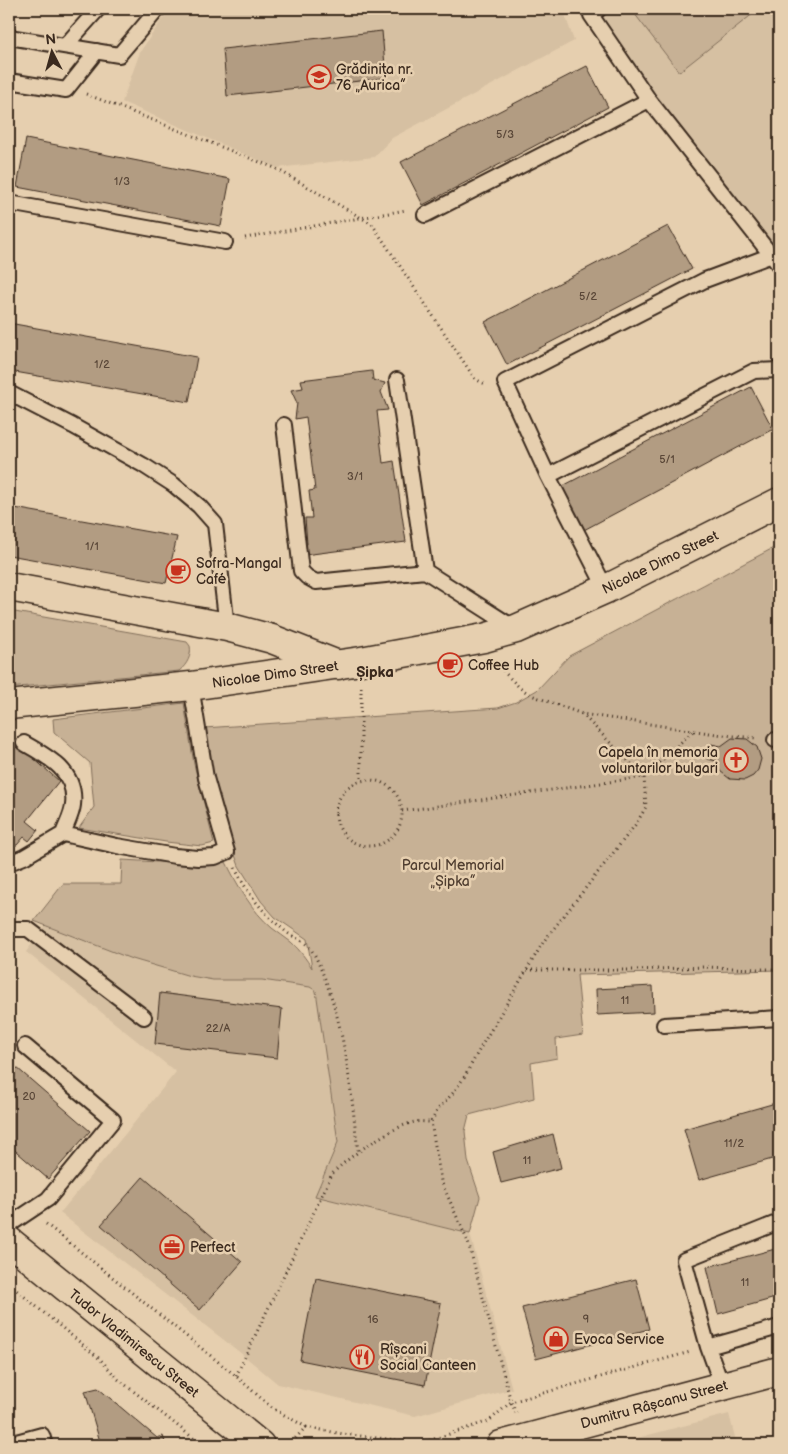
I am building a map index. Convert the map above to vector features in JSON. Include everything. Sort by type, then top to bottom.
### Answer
[{"type":"main road","name":"Nicolae Dimo Street","points":[[9,705],[191,686],[349,663],[484,638],[516,629],[606,589],[779,502]]},
{"type":"main road","points":[[9,587],[227,627],[349,663]]},
{"type":"main road","name":"Tudor Vladimirescu Street","points":[[9,1242],[260,1445]]},
{"type":"main road","name":"Dumitru Râșcanu Street","points":[[501,1445],[529,1442],[779,1371]]},
{"type":"lane","points":[[65,46],[98,9]]},
{"type":"lane","points":[[9,37],[119,55],[158,9]]},
{"type":"lane","points":[[592,11],[649,100],[775,260],[705,280],[505,382],[548,476],[606,589]]},
{"type":"lane","points":[[9,81],[66,90],[97,51]]},
{"type":"lane","points":[[425,214],[649,100]]},
{"type":"lane","points":[[9,203],[225,242]]},
{"type":"lane","points":[[548,476],[754,371],[779,370]]},
{"type":"lane","points":[[397,380],[425,571]]},
{"type":"lane","points":[[9,393],[143,465],[174,485],[199,506],[215,524],[227,627]]},
{"type":"lane","points":[[284,425],[301,570],[307,577],[316,582],[425,571],[516,629]]},
{"type":"lane","points":[[63,834],[175,856],[215,857],[227,852],[206,778],[191,686]]},
{"type":"lane","points":[[9,863],[31,854],[63,834],[73,805],[69,778],[58,763],[24,743]]},
{"type":"lane","points":[[9,929],[28,929],[144,1017]]},
{"type":"lane","points":[[664,1025],[779,1018]]},
{"type":"lane","points":[[9,1225],[48,1199],[113,1120],[25,1046]]},
{"type":"lane","points":[[722,1386],[708,1347],[684,1260],[779,1222]]},
{"type":"lane","points":[[708,1347],[779,1327]]},
{"type":"lane","points":[[9,1444],[42,1435],[46,1445]]},
{"type":"path","points":[[66,90],[85,94],[275,168],[364,218],[372,224],[380,235],[475,379],[492,388],[505,382]]},
{"type":"path","points":[[225,242],[402,211],[416,210],[425,214]]},
{"type":"path","points":[[484,638],[506,674],[520,688],[531,695],[582,714],[693,731],[777,740]]},
{"type":"path","points":[[349,663],[361,781]]},
{"type":"path","points":[[511,1402],[468,1242],[441,1182],[430,1122],[438,1109],[466,1076],[544,942],[636,824],[646,807],[644,777],[582,714]]},
{"type":"path","points":[[402,810],[644,777],[693,731]]},
{"type":"path","points":[[372,780],[383,783],[393,790],[402,810],[401,822],[396,832],[388,841],[366,846],[354,843],[345,836],[339,827],[336,816],[337,804],[342,794],[350,786],[361,781],[372,780]]},
{"type":"path","points":[[227,852],[242,882],[254,900],[286,932],[309,946],[316,957],[335,1005],[343,1036],[358,1152]]},
{"type":"path","points":[[526,970],[635,970],[704,966],[779,969]]},
{"type":"path","points":[[236,1376],[332,1174],[344,1161],[395,1129],[414,1122],[430,1122]]},
{"type":"path","points":[[31,1211],[236,1376],[272,1408],[306,1428],[422,1443],[489,1421],[511,1402],[708,1347]]},
{"type":"path","points":[[9,1284],[100,1359],[118,1379],[197,1442],[209,1445]]},
{"type":"path","points":[[289,1445],[306,1428]]},
{"type":"path","points":[[386,1439],[386,1445]]},
{"type":"shaded area","name":"Grădinița nr. 76 „Aurica”","points":[[169,9],[563,9],[574,41],[392,138],[374,157],[277,168],[122,102],[140,52]]},
{"type":"shaded area","points":[[614,9],[779,9],[779,254],[658,98],[602,18]]},
{"type":"shaded area","points":[[46,925],[129,958],[190,976],[213,980],[262,980],[310,987],[316,991],[338,1142],[315,1196],[470,1234],[512,1389],[415,1416],[278,1384],[60,1213],[176,1072],[26,952]]},
{"type":"shaded area","points":[[729,1414],[737,1445],[610,1445]]},
{"type":"green space","points":[[631,9],[759,9],[679,72]]},
{"type":"green space","name":"Parcul Memorial „Șipka”","points":[[779,545],[779,970],[577,975],[583,1035],[556,1039],[557,1058],[531,1063],[534,1098],[469,1115],[465,1131],[468,1161],[480,1197],[470,1234],[315,1196],[338,1142],[316,991],[310,987],[262,980],[213,980],[190,976],[129,958],[34,921],[63,884],[121,884],[122,860],[176,863],[226,862],[251,906],[264,921],[294,945],[312,968],[307,939],[275,917],[261,901],[239,866],[216,802],[204,728],[498,708],[516,702],[537,690],[569,656]]},
{"type":"green space","points":[[9,611],[187,642],[190,646],[190,656],[187,663],[179,671],[9,688]]},
{"type":"green space","points":[[184,703],[194,764],[214,843],[202,846],[166,842],[79,828],[94,807],[90,763],[54,732],[53,719]]},
{"type":"building","points":[[382,31],[386,78],[227,96],[223,49]]},
{"type":"building","points":[[587,66],[608,107],[423,205],[401,162]]},
{"type":"building","points":[[26,139],[230,179],[221,226],[17,187]]},
{"type":"building","points":[[668,226],[692,269],[507,365],[485,322]]},
{"type":"building","points":[[9,323],[197,357],[189,402],[9,371]]},
{"type":"building","points":[[372,371],[373,380],[385,383],[381,392],[388,410],[377,411],[383,463],[394,461],[406,542],[304,555],[303,549],[307,544],[305,518],[312,518],[309,491],[315,490],[306,417],[295,419],[297,403],[291,390],[303,388],[301,380]]},
{"type":"building","points":[[751,387],[773,429],[582,531],[559,488]]},
{"type":"building","points":[[9,507],[177,537],[166,583],[9,555]]},
{"type":"building","name":"Capela în memoria voluntarilor bulgari","points":[[732,738],[747,739],[757,747],[761,759],[758,770],[753,776],[745,780],[730,779],[720,771],[717,761],[707,759],[711,744],[721,746]]},
{"type":"building","points":[[21,747],[59,781],[27,821],[38,830],[29,841],[24,837],[17,845],[12,846],[12,849],[9,849],[9,753],[12,753],[12,748]]},
{"type":"building","points":[[653,986],[654,1012],[597,1015],[596,989]]},
{"type":"building","points":[[160,993],[282,1009],[277,1058],[155,1044]]},
{"type":"building","points":[[9,1061],[90,1131],[48,1179],[9,1145]]},
{"type":"building","points":[[779,1102],[779,1157],[699,1180],[684,1129]]},
{"type":"building","points":[[553,1134],[561,1168],[501,1183],[493,1152]]},
{"type":"building","points":[[143,1177],[242,1262],[200,1310],[101,1225]]},
{"type":"building","points":[[779,1248],[779,1297],[718,1314],[707,1267]]},
{"type":"building","points":[[316,1278],[441,1303],[425,1385],[300,1360]]},
{"type":"building","points":[[636,1279],[649,1329],[536,1359],[522,1308]]},
{"type":"building","points":[[98,1388],[157,1438],[163,1436],[166,1445],[101,1445],[85,1391]]},
{"type":"place","name":"Grădinița nr. 76 „Aurica”","points":[[319,77]]},
{"type":"place","name":"Sofra-Mangal Café","points":[[178,571]]},
{"type":"place","name":"Coffee Hub","points":[[450,665]]},
{"type":"place","name":"Capela în memoria voluntarilor bulgari","points":[[736,760]]},
{"type":"place","name":"Perfect","points":[[172,1247]]},
{"type":"place","name":"Evoca Service","points":[[556,1339]]},
{"type":"place","name":"Rîșcani Social Canteen","points":[[362,1357]]},
{"type":"district","name":"Șipka","points":[[375,672]]}]
